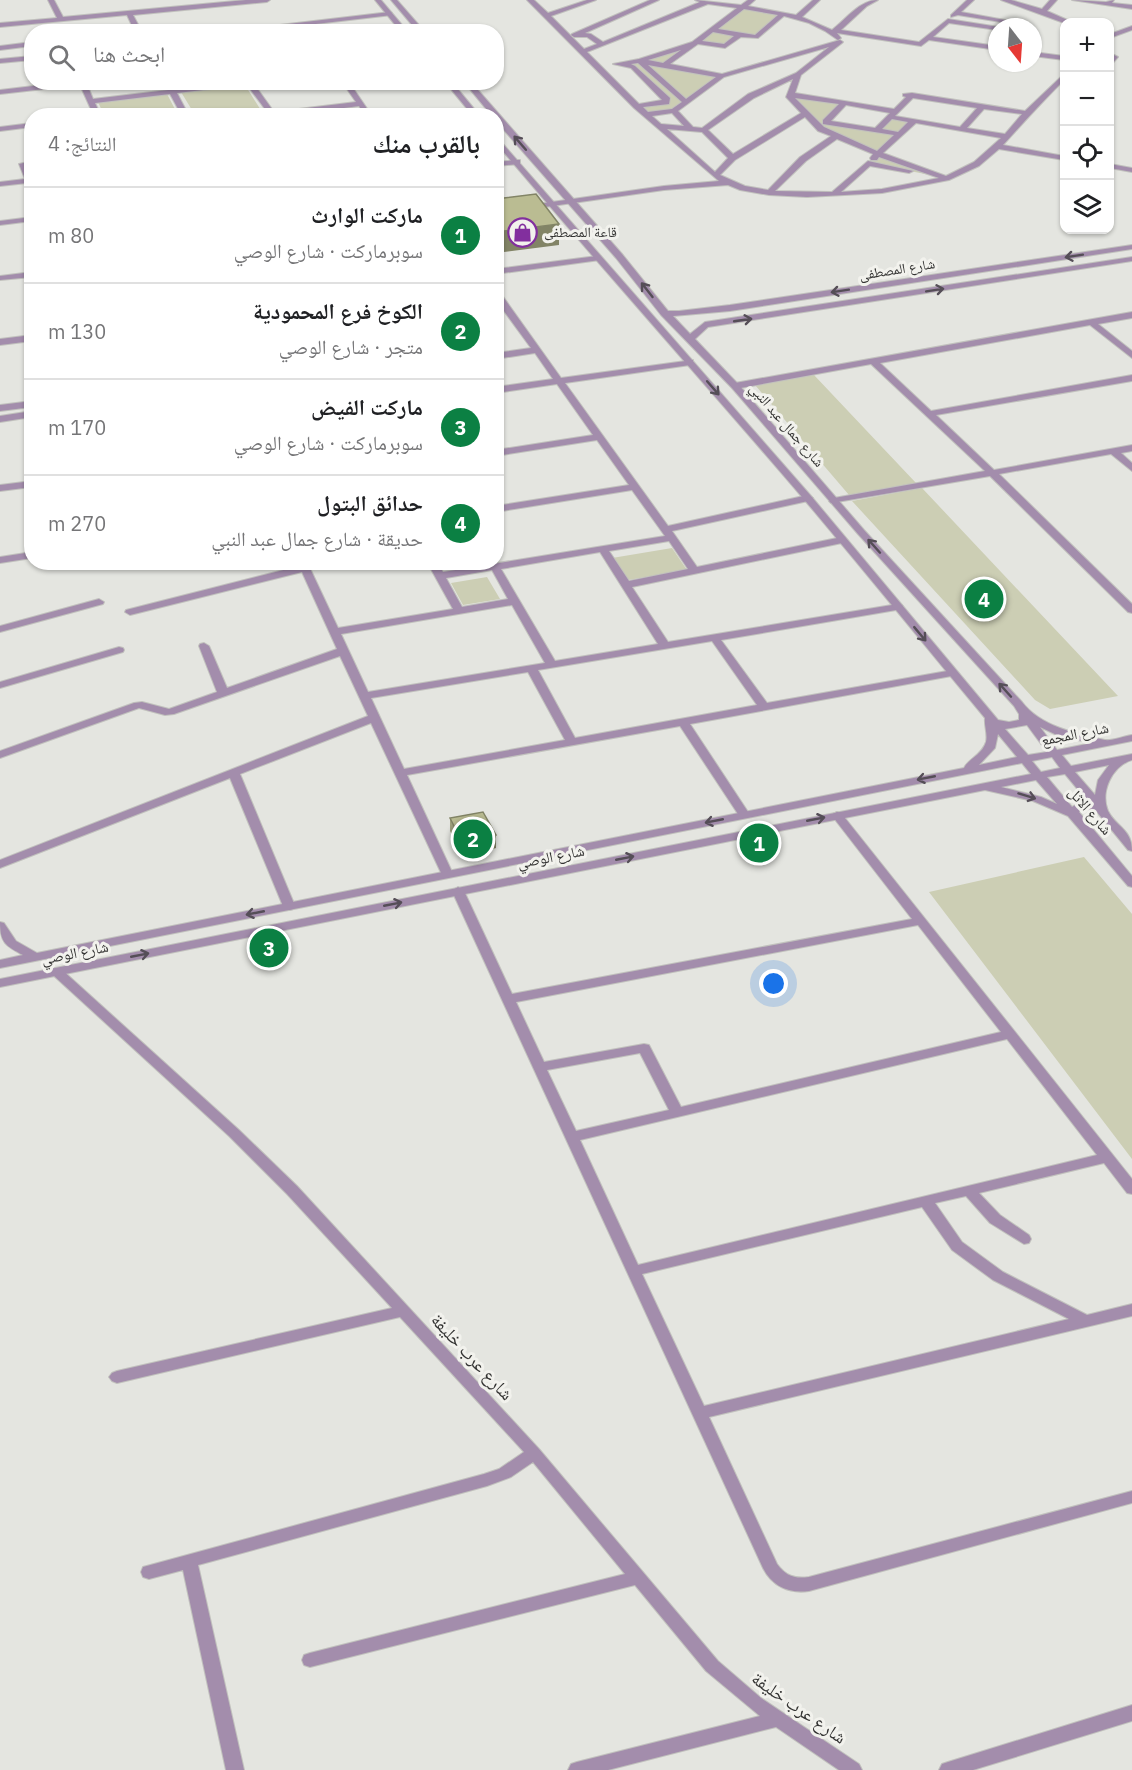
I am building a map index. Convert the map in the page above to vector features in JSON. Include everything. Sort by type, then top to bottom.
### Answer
[{"type":"street","points":[[51,0],[57,22]]},
{"type":"street","points":[[28,24],[129,13],[147,8],[267,0]]},
{"type":"street","points":[[378,0],[398,24]]},
{"type":"street","points":[[394,0],[415,24]]},
{"type":"street","points":[[530,0],[570,35],[582,51],[658,126],[727,183]]},
{"type":"street","points":[[546,16],[593,0]]},
{"type":"street","points":[[570,35],[656,0]]},
{"type":"street","points":[[698,0],[797,18],[834,32],[921,44],[971,0]]},
{"type":"street","points":[[665,65],[752,0]]},
{"type":"street","points":[[797,18],[817,0]]},
{"type":"street","points":[[834,32],[865,5],[875,0]]},
{"type":"street","points":[[1004,0],[1060,19]]},
{"type":"street","points":[[1043,12],[1054,0]]},
{"type":"street","points":[[1075,0],[1110,2],[1132,7]]},
{"type":"street","points":[[582,51],[707,2]]},
{"type":"street","points":[[1017,18],[1030,7]]},
{"type":"street","points":[[129,13],[135,24]]},
{"type":"street","points":[[956,13],[988,20]]},
{"type":"street","points":[[293,24],[390,14]]},
{"type":"street","points":[[712,30],[756,37],[782,15]]},
{"type":"street","points":[[948,21],[988,27]]},
{"type":"street","points":[[0,26],[24,24]]},
{"type":"street","points":[[1114,35],[1132,28]]},
{"type":"street","points":[[834,32],[840,42]]},
{"type":"street","points":[[570,35],[589,35],[602,45]]},
{"type":"street","points":[[598,67],[640,61],[698,42],[725,46],[740,35]]},
{"type":"street","points":[[927,38],[988,47]]},
{"type":"street","points":[[658,126],[704,130],[751,96],[798,74],[840,42]]},
{"type":"street","points":[[646,114],[674,111],[722,76],[840,42]]},
{"type":"street","points":[[0,48],[24,45]]},
{"type":"street","points":[[1042,55],[1060,57]]},
{"type":"street","points":[[0,61],[24,59]]},
{"type":"street","points":[[640,61],[722,76]]},
{"type":"street","points":[[640,61],[686,102]]},
{"type":"street","points":[[616,64],[633,67],[666,98],[666,102],[637,105]]},
{"type":"street","points":[[791,95],[798,74]]},
{"type":"street","points":[[504,212],[664,188],[727,183],[769,193],[800,196],[834,195],[912,185],[946,178],[967,170],[999,147],[1027,113],[1060,81]]},
{"type":"street","points":[[0,92],[24,89]]},
{"type":"street","points":[[86,90],[94,108]]},
{"type":"street","points":[[91,100],[189,90]]},
{"type":"street","points":[[254,90],[268,108]]},
{"type":"street","points":[[351,90],[364,108]]},
{"type":"street","points":[[455,90],[470,108]]},
{"type":"street","name":"شارع جمال عبد النبي","points":[[474,90],[489,108]]},
{"type":"street","points":[[172,92],[181,108]]},
{"type":"street","points":[[791,95],[844,103],[914,121],[1008,137]]},
{"type":"street","points":[[791,95],[806,113],[837,135],[946,178]]},
{"type":"street","points":[[877,130],[893,115],[908,95],[1027,113]]},
{"type":"street","points":[[823,125],[844,103]]},
{"type":"street","points":[[325,108],[361,104]]},
{"type":"street","points":[[962,129],[983,106]]},
{"type":"street","points":[[674,111],[691,129]]},
{"type":"street","points":[[716,175],[732,158],[806,113]]},
{"type":"street","points":[[834,195],[914,121]]},
{"type":"street","name":"شارع جمال عبد النبي","points":[[504,125],[666,313],[735,386],[834,501],[1024,713],[1045,763]]},
{"type":"street","points":[[823,125],[900,134]]},
{"type":"street","points":[[0,129],[24,127]]},
{"type":"street","points":[[704,130],[732,158]]},
{"type":"street","points":[[769,193],[803,159],[837,135]]},
{"type":"street","points":[[504,147],[597,258],[649,314],[808,498],[1003,734],[1045,763]]},
{"type":"street","points":[[999,147],[1060,157]]},
{"type":"street","points":[[504,163],[517,162]]},
{"type":"street","points":[[868,163],[946,178]]},
{"type":"street","points":[[1114,167],[1132,170]]},
{"type":"street","points":[[0,184],[24,184]]},
{"type":"street","points":[[0,223],[24,220]]},
{"type":"street","name":"شارع المصطفى","points":[[649,314],[679,314],[730,308],[1132,247]]},
{"type":"street","points":[[504,271],[597,258]]},
{"type":"street","name":"شارع المصطفى","points":[[690,339],[705,325],[1132,259]]},
{"type":"street","points":[[0,278],[24,275]]},
{"type":"street","points":[[504,304],[695,571]]},
{"type":"street","points":[[504,311],[508,310]]},
{"type":"street","points":[[735,386],[1132,315]]},
{"type":"street","points":[[1091,322],[1132,356]]},
{"type":"street","points":[[0,342],[24,339]]},
{"type":"street","points":[[504,355],[537,350]]},
{"type":"street","points":[[504,389],[688,359],[705,354]]},
{"type":"street","points":[[873,361],[1132,610]]},
{"type":"street","points":[[929,414],[1132,378]]},
{"type":"street","points":[[0,408],[24,405]]},
{"type":"street","points":[[0,419],[24,415]]},
{"type":"street","points":[[504,452],[598,437]]},
{"type":"street","points":[[834,501],[1132,448]]},
{"type":"street","points":[[1113,451],[1132,468]]},
{"type":"street","points":[[0,488],[24,485]]},
{"type":"street","points":[[504,508],[634,487]]},
{"type":"street","points":[[504,566],[603,549],[808,498]]},
{"type":"street","points":[[626,585],[842,540]]},
{"type":"street","points":[[603,549],[665,646]]},
{"type":"street","points":[[0,560],[24,556]]},
{"type":"street","points":[[130,612],[285,570]]},
{"type":"street","points":[[305,570],[447,874]]},
{"type":"street","points":[[436,570],[459,611]]},
{"type":"street","points":[[439,576],[476,570]]},
{"type":"street","points":[[497,570],[552,664]]},
{"type":"street","points":[[334,632],[515,601]]},
{"type":"street","points":[[0,629],[99,602]]},
{"type":"street","points":[[363,696],[898,607]]},
{"type":"street","points":[[714,638],[764,707]]},
{"type":"street","points":[[204,646],[223,693]]},
{"type":"street","points":[[0,685],[120,650]]},
{"type":"street","points":[[0,755],[138,705],[148,706],[159,713],[170,712],[343,651]]},
{"type":"street","points":[[531,668],[572,742]]},
{"type":"street","points":[[400,772],[953,673]]},
{"type":"street","points":[[974,769],[991,745],[993,729],[985,711]]},
{"type":"street","points":[[993,722],[1003,726],[1016,726],[1024,722],[1024,713]]},
{"type":"street","points":[[1024,713],[1064,734],[1113,742]]},
{"type":"street","points":[[1024,713],[1060,799]]},
{"type":"street","points":[[0,864],[374,718]]},
{"type":"street","points":[[683,722],[744,815]]},
{"type":"street","name":"شارع المجمع","points":[[1045,763],[1098,745],[1132,738]]},
{"type":"street","points":[[1113,742],[1103,747],[1103,754],[1108,757],[1129,757]]},
{"type":"street","points":[[975,787],[1045,763],[1111,761],[1129,757]]},
{"type":"street","points":[[1103,812],[1099,796],[1102,781],[1111,768],[1129,757]]},
{"type":"street","name":"شارع الوصي","points":[[1,964],[974,769],[1045,763]]},
{"type":"street","name":"شارع الوصي","points":[[0,983],[975,787],[1045,763]]},
{"type":"street","name":"شارع الاثل","points":[[1045,763],[1088,794],[1132,847]]},
{"type":"street","name":"شارع الاثل","points":[[1045,763],[1060,799],[1132,883]]},
{"type":"street","points":[[974,769],[983,769],[994,774],[989,782]]},
{"type":"street","points":[[233,772],[294,905],[308,907],[312,912],[310,918],[303,923]]},
{"type":"street","points":[[975,787],[999,789],[1031,797],[1061,808],[1076,818]]},
{"type":"street","points":[[1076,818],[1073,812],[1079,806],[1093,806],[1103,812]]},
{"type":"street","points":[[837,815],[1132,1190]]},
{"type":"street","points":[[458,891],[771,1568],[780,1579],[794,1585],[809,1584],[1132,1497]]},
{"type":"street","points":[[348,894],[341,900],[339,906],[344,911],[354,912]]},
{"type":"street","points":[[508,999],[921,921]]},
{"type":"street","points":[[1,933],[19,949],[36,957]]},
{"type":"street","points":[[1,933],[9,949],[1,964],[25,968],[29,974],[39,975]]},
{"type":"street","points":[[25,968],[27,962],[36,957]]},
{"type":"street","name":"شارع عرب خليفة","points":[[57,972],[264,1161],[534,1453],[712,1666],[732,1685],[853,1770]]},
{"type":"street","points":[[572,1137],[1009,1034]]},
{"type":"street","points":[[539,1067],[644,1048],[677,1112]]},
{"type":"street","points":[[634,1271],[1107,1158]]},
{"type":"street","points":[[969,1191],[995,1219],[1024,1239]]},
{"type":"street","points":[[926,1201],[957,1246],[998,1276],[1085,1321]]},
{"type":"street","points":[[700,1413],[1132,1310]]},
{"type":"street","points":[[117,1377],[404,1311]]},
{"type":"street","points":[[149,1572],[487,1480],[505,1473],[534,1453]]},
{"type":"street","points":[[189,1561],[235,1770]]},
{"type":"street","points":[[310,1660],[637,1578]]},
{"type":"street","points":[[948,1770],[1132,1713]]},
{"type":"street","points":[[577,1770],[779,1719]]},
{"type":"green space","points":[[742,8],[782,15],[756,37],[740,35],[725,46],[698,42]]},
{"type":"green space","points":[[698,42],[666,65],[722,76],[674,111],[646,114],[637,106],[666,102],[633,67],[626,64]]},
{"type":"green space","points":[[248,90],[259,108],[191,108],[181,92]]},
{"type":"green space","points":[[167,94],[174,108],[101,108],[98,102]]},
{"type":"green space","points":[[791,95],[844,103],[826,121],[877,130],[890,117],[914,121],[880,153],[946,178],[868,163],[878,154],[820,127]]},
{"type":"green space","points":[[814,375],[916,483],[849,495],[755,385]]},
{"type":"green space","points":[[922,488],[1118,696],[1050,709],[1035,700],[852,501]]},
{"type":"green space","points":[[672,548],[687,570],[628,580],[612,558]]},
{"type":"green space","points":[[487,577],[500,599],[463,605],[451,583]]},
{"type":"green space","points":[[1084,857],[1132,914],[1132,1159],[929,892]]},
{"type":"building","points":[[536,194],[559,224],[504,231],[504,198]]},
{"type":"building","points":[[483,812],[496,835],[462,842],[450,818]]},
{"type":"place","name":"قاعة المصطفى","points":[[523,232]]},
{"type":"place","name":"حدائق البتول","points":[[984,599]]},
{"type":"place","name":"الكوخ فرع المحمودية","points":[[473,839]]},
{"type":"place","name":"ماركت الوارث","points":[[759,843]]},
{"type":"place","name":"ماركت الفيض","points":[[269,948]]}]
